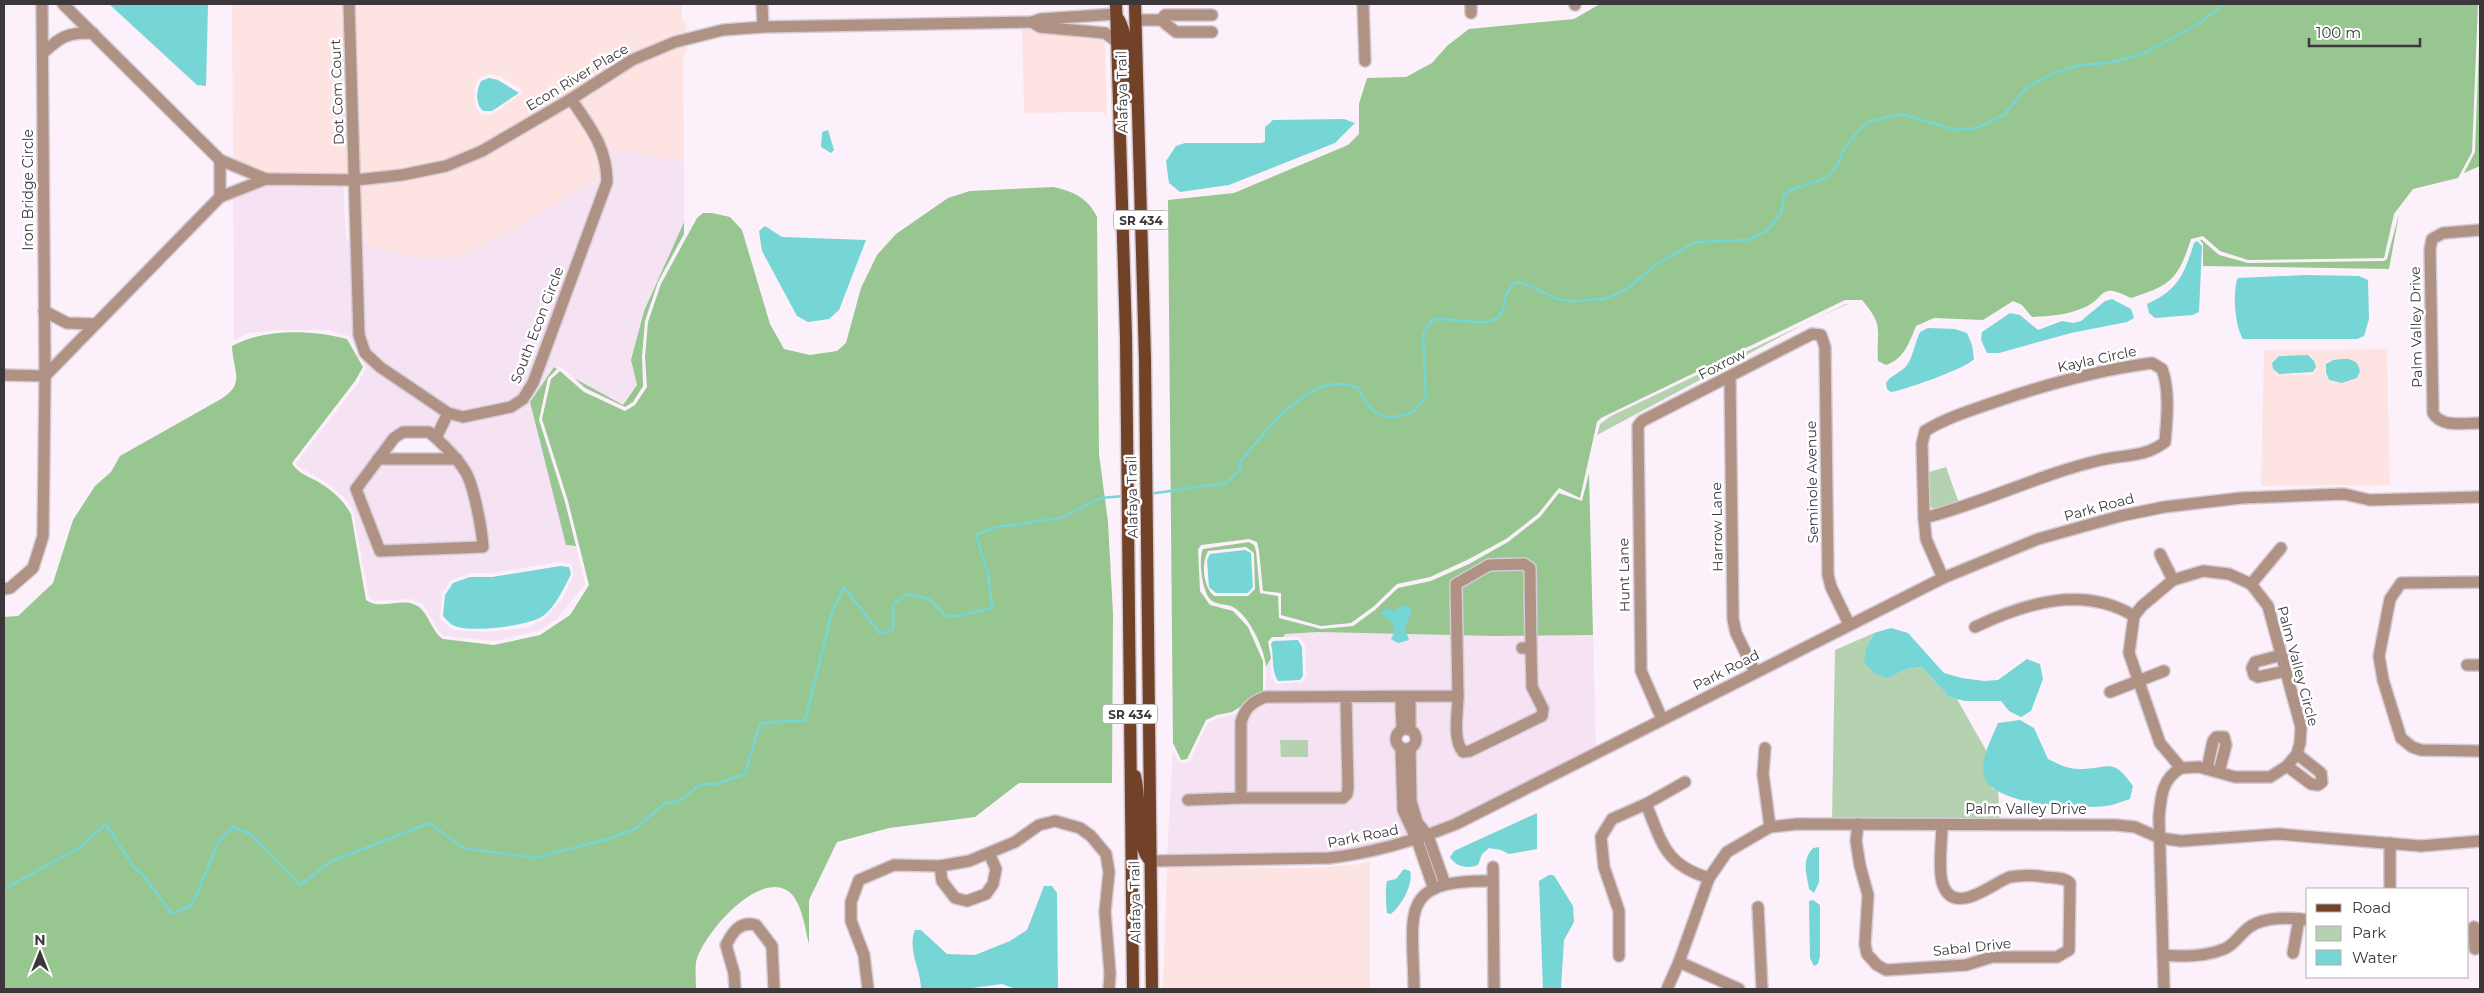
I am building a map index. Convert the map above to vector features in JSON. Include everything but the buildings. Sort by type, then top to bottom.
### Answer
[{"type":"main road","points":[[1126,4],[1128,11],[1136,20]]},
{"type":"main road","name":"Alafaya Trail","points":[[1136,4],[1137,114],[1145,360],[1152,989]]},
{"type":"main road","points":[[1116,9],[1126,34],[1127,80],[1137,114]]},
{"type":"main road","name":"Alafaya Trail","points":[[1116,9],[1126,337],[1133,989]]},
{"type":"main road","points":[[1126,337],[1135,356],[1145,360]]},
{"type":"main road","points":[[1129,610],[1141,618],[1148,631]]},
{"type":"main road","points":[[1130,759],[1140,793],[1141,843],[1150,861]]},
{"type":"street","name":"Iron Bridge Circle","points":[[4,589],[10,588],[33,568],[43,536],[45,376],[42,4]]},
{"type":"street","points":[[63,4],[220,160],[266,179]]},
{"type":"street","name":"Dot Com Court","points":[[349,4],[350,80],[356,180]]},
{"type":"street","points":[[762,4],[763,27]]},
{"type":"street","points":[[1364,4],[1365,61]]},
{"type":"street","name":"Econ River Place","points":[[266,179],[356,180],[402,175],[446,166],[482,151],[570,100],[632,60],[674,42],[723,30],[763,27],[1032,22],[1041,19],[1116,9]]},
{"type":"street","points":[[1136,20],[1163,23],[1212,24]]},
{"type":"street","name":"Econ River Place","points":[[1032,22],[1040,26],[1105,33],[1117,42]]},
{"type":"street","points":[[43,53],[60,38],[78,32],[92,33]]},
{"type":"street","name":"South Econ Circle","points":[[356,180],[359,335],[365,353],[380,367],[448,413],[462,417],[511,407],[523,399],[534,383],[607,182],[604,153],[595,134],[570,100]]},
{"type":"street","points":[[220,160],[220,196]]},
{"type":"street","points":[[4,376],[45,376],[220,196],[266,179]]},
{"type":"street","name":"Palm Valley Drive","points":[[2480,230],[2443,233],[2432,239],[2430,249],[2433,413],[2436,420],[2443,422],[2480,423]]},
{"type":"street","points":[[44,311],[67,324],[94,324]]},
{"type":"street","name":"Foxrow","points":[[1638,426],[1642,421],[1812,334],[1822,335]]},
{"type":"street","name":"Seminole Avenue","points":[[1822,335],[1825,346],[1828,575],[1831,587],[1849,624]]},
{"type":"street","name":"Kayla Circle","points":[[1924,518],[1949,512],[2004,490],[2101,460],[2152,452],[2165,442],[2166,377],[2162,369],[2152,364],[2144,364],[2068,379],[1944,420],[1925,430],[1922,444],[1924,518],[1926,539],[1943,578]]},
{"type":"street","name":"Harrow Lane","points":[[1730,377],[1733,619],[1736,633],[1755,672]]},
{"type":"street","points":[[436,438],[448,413]]},
{"type":"street","name":"Hunt Lane","points":[[1638,426],[1641,671],[1662,719]]},
{"type":"street","points":[[403,432],[429,432],[436,438],[466,472],[482,530],[482,547],[380,551],[356,489],[394,438],[403,432]]},
{"type":"street","points":[[378,459],[456,459]]},
{"type":"street","name":"Park Road","points":[[1150,861],[1329,858],[1383,849],[1422,838],[1473,815],[1943,578],[2008,550],[2120,516],[2205,501],[2344,494],[2379,500],[2480,497]]},
{"type":"street","points":[[2164,989],[2160,838],[2161,799],[2170,775],[2181,768],[2160,743],[2129,653],[2134,616],[2157,592],[2173,580],[2203,571],[2218,571],[2251,584],[2281,548]]},
{"type":"street","points":[[2160,554],[2173,580]]},
{"type":"street","points":[[1489,564],[1524,564],[1530,568],[1527,648],[1532,687],[1543,708],[1542,716],[1470,751],[1463,752],[1458,747],[1457,740],[1458,696],[1456,584],[1489,564]]},
{"type":"street","points":[[2480,582],[2401,583],[2390,599],[2378,656],[2383,680],[2401,738],[2412,747],[2421,750],[2480,751]]},
{"type":"street","name":"Palm Valley Circle","points":[[2181,768],[2206,769],[2236,777],[2270,777],[2287,766],[2296,754],[2300,743],[2301,727],[2282,655],[2268,606],[2251,584]]},
{"type":"street","points":[[1976,627],[2000,615],[2039,602],[2084,599],[2107,603],[2134,616]]},
{"type":"street","points":[[2282,655],[2255,662],[2252,668],[2254,675],[2258,677],[2286,671]]},
{"type":"street","points":[[2467,664],[2480,665]]},
{"type":"street","points":[[2110,692],[2164,671]]},
{"type":"street","points":[[1241,798],[1241,722],[1248,706],[1265,697],[1458,696]]},
{"type":"street","points":[[1188,800],[1343,798],[1347,794],[1348,787],[1346,697]]},
{"type":"street","points":[[1406,697],[1410,702],[1406,729],[1395,737],[1396,743],[1406,748]]},
{"type":"street","points":[[1406,729],[1416,737],[1415,744],[1406,748]]},
{"type":"street","points":[[2206,769],[2213,741],[2216,737],[2220,736],[2224,737],[2226,744],[2219,772]]},
{"type":"street","points":[[1406,748],[1402,810],[1422,838],[1430,860],[1445,884]]},
{"type":"street","points":[[1765,748],[1764,774],[1770,826]]},
{"type":"street","points":[[2287,766],[2311,784],[2318,785],[2322,782],[2321,773],[2296,754]]},
{"type":"street","points":[[1619,956],[1619,911],[1604,867],[1601,837],[1612,819],[1646,804],[1685,782]]},
{"type":"street","points":[[1646,804],[1670,857],[1682,868],[1709,878]]},
{"type":"street","points":[[868,989],[864,955],[851,921],[851,902],[859,880],[894,866],[940,866],[969,861],[1015,842],[1038,825],[1055,821],[1080,828],[1091,836],[1106,854],[1109,872],[1105,912],[1110,973],[1109,989]]},
{"type":"street","name":"Palm Valley Drive","points":[[1667,989],[1679,962],[1709,878],[1727,852],[1770,826],[1797,824],[2116,825],[2135,827],[2160,838],[2190,841],[2242,835],[2278,834],[2421,846],[2480,841]]},
{"type":"street","name":"Sabal Drive","points":[[1858,824],[1856,841],[1868,895],[1865,944],[1867,954],[1886,970],[1966,965],[1992,957],[2057,957],[2069,950],[2070,883],[2066,880],[2037,876],[2009,877],[1985,892],[1973,896],[1956,897],[1947,892],[1942,882],[1942,824]]},
{"type":"street","points":[[2390,843],[2390,888]]},
{"type":"street","points":[[940,866],[942,881],[954,898],[967,901],[986,894],[993,884],[996,869],[989,852]]},
{"type":"street","points":[[1430,860],[1434,889]]},
{"type":"street","points":[[1493,867],[1494,989]]},
{"type":"street","points":[[1414,989],[1415,906],[1419,898],[1445,884],[1468,880],[1493,881]]},
{"type":"street","points":[[1758,907],[1762,989]]},
{"type":"street","points":[[2163,955],[2180,957],[2208,954],[2227,949],[2251,926],[2285,918],[2303,920],[2293,954]]},
{"type":"street","points":[[735,989],[734,974],[726,945],[734,931],[741,925],[749,923],[756,925],[772,946],[774,989]]},
{"type":"street","points":[[2474,927],[2474,949]]},
{"type":"street","points":[[1679,962],[1739,989]]},
{"type":"shaded area","points":[[232,4],[345,4],[352,175],[274,175],[233,161]]},
{"type":"shaded area","points":[[353,4],[682,4],[682,20],[686,24],[687,35],[572,94],[480,147],[425,167],[359,175]],"holes":[[[488,74],[500,76],[521,89],[522,93],[493,114],[482,115],[476,108],[474,90],[479,78]]]},
{"type":"shaded area","points":[[1022,26],[1105,37],[1107,116],[1102,112],[1024,113]]},
{"type":"shaded area","points":[[687,43],[687,52],[683,56],[684,161],[606,149],[576,101],[634,63]]},
{"type":"shaded area","points":[[569,105],[591,137],[603,165],[601,182],[589,183],[528,222],[456,258],[415,257],[361,243],[360,184],[426,175]]},
{"type":"shaded area","points":[[606,149],[684,161],[684,222],[644,311],[631,360],[637,385],[622,405],[574,378],[562,368],[554,367],[530,402],[566,545],[576,546],[585,584],[556,620],[538,631],[495,641],[444,636],[439,632],[423,604],[411,599],[373,601],[369,597],[353,512],[346,499],[324,481],[297,466],[296,463],[358,383],[366,368],[349,336],[327,330],[279,330],[248,333],[234,340],[233,195],[266,184],[343,184],[346,239],[353,241],[361,355],[443,415],[435,431],[403,428],[374,455],[353,486],[376,553],[482,551],[470,471],[441,437],[450,418],[463,422],[478,420],[512,412],[525,403],[611,166]],"holes":[[[559,562],[571,564],[574,575],[562,599],[544,619],[525,628],[486,632],[454,630],[440,619],[442,594],[451,580],[470,573],[492,573]]]},
{"type":"shaded area","points":[[603,165],[603,181],[530,381],[521,396],[510,403],[463,413],[449,409],[382,364],[368,351],[363,334],[361,243],[415,257],[456,258],[528,222],[589,183],[601,182]]},
{"type":"shaded area","points":[[2387,349],[2390,485],[2261,486],[2264,350]],"holes":[[[2280,355],[2312,356],[2316,367],[2315,372],[2310,375],[2276,373],[2272,362]],[[2353,359],[2360,369],[2357,379],[2342,383],[2328,381],[2325,373],[2327,361]]]},
{"type":"shaded area","points":[[455,463],[463,475],[478,531],[479,543],[382,547],[360,490],[380,464]]},
{"type":"shaded area","points":[[1318,632],[1495,636],[1593,635],[1596,748],[1429,830],[1420,819],[1415,800],[1414,750],[1419,745],[1420,737],[1414,727],[1398,726],[1393,732],[1391,740],[1395,749],[1399,811],[1410,837],[1328,854],[1167,856],[1173,750],[1180,763],[1189,762],[1208,723],[1218,718],[1234,715],[1266,691],[1266,667],[1271,658],[1271,676],[1276,684],[1302,682],[1306,676],[1305,645],[1299,637],[1283,637],[1285,634]]},
{"type":"shaded area","points":[[1370,861],[1370,989],[1163,989],[1167,867],[1308,868],[1354,865]]},
{"type":"green space","points":[[1600,4],[2478,4],[2472,152],[2458,178],[2413,189],[2394,214],[2384,258],[2248,260],[2220,251],[2203,236],[2191,239],[2177,272],[2172,279],[2156,289],[2131,298],[2120,293],[2107,291],[2083,308],[2058,315],[2032,317],[2022,305],[2013,301],[1983,320],[1934,318],[1916,326],[1902,355],[1886,365],[1878,361],[1878,329],[1874,316],[1862,300],[1845,300],[1601,418],[1597,422],[1580,498],[1559,488],[1538,514],[1506,539],[1430,577],[1397,584],[1373,607],[1351,623],[1321,626],[1281,615],[1281,593],[1263,591],[1257,542],[1249,539],[1201,545],[1198,550],[1200,591],[1210,605],[1233,611],[1248,627],[1263,661],[1263,692],[1232,712],[1217,715],[1206,720],[1187,759],[1181,760],[1173,743],[1168,200],[1234,193],[1348,145],[1359,134],[1359,104],[1367,78],[1406,77],[1432,63],[1448,45],[1469,29],[1574,19]]},
{"type":"green space","points":[[2480,20],[2480,166],[2464,173],[2475,152]]},
{"type":"green space","points":[[1053,187],[1079,196],[1089,205],[1097,217],[1099,454],[1108,522],[1113,614],[1112,783],[1019,783],[975,817],[889,828],[837,842],[809,900],[809,944],[800,908],[793,896],[788,891],[776,887],[762,889],[747,897],[733,909],[720,922],[700,950],[696,962],[696,989],[4,989],[4,617],[18,616],[53,583],[73,520],[95,486],[111,472],[120,456],[229,393],[236,382],[232,346],[259,336],[288,332],[319,334],[347,339],[363,367],[355,381],[292,463],[300,472],[334,493],[351,514],[366,600],[377,604],[413,604],[423,610],[435,631],[443,639],[494,645],[540,635],[570,615],[589,585],[568,501],[542,419],[551,379],[560,371],[584,392],[625,411],[635,405],[647,387],[645,357],[648,322],[661,284],[697,218],[703,213],[730,217],[742,230],[770,324],[784,349],[810,355],[837,351],[846,343],[861,288],[877,255],[896,234],[948,198],[970,191]]},
{"type":"green space","points":[[2399,214],[2389,269],[2203,266],[2203,244],[2200,240],[2219,255],[2248,263],[2384,261],[2387,259]]},
{"type":"green space","points":[[684,222],[684,234],[658,282],[645,321],[642,356],[643,386],[633,402],[625,407],[585,388],[574,378],[623,405],[637,385],[631,360],[644,311]]},
{"type":"green space","points":[[1846,304],[1848,304],[1812,320]]},
{"type":"green space","points":[[1806,323],[1597,435],[1600,424],[1611,416]]},
{"type":"green space","points":[[554,367],[557,369],[548,378],[539,420],[565,502],[576,546],[566,545],[530,402]]},
{"type":"green space","points":[[1946,467],[1959,503],[1935,509],[1927,505],[1926,473]]},
{"type":"green space","points":[[1589,473],[1593,635],[1495,636],[1318,632],[1285,634],[1283,637],[1272,637],[1268,642],[1271,658],[1266,667],[1263,652],[1245,617],[1233,607],[1211,600],[1203,583],[1201,560],[1203,549],[1249,542],[1254,545],[1256,551],[1260,593],[1278,596],[1279,618],[1321,629],[1353,626],[1375,610],[1398,588],[1431,581],[1469,564],[1508,542],[1540,517],[1559,493],[1582,501]],"holes":[[[1246,547],[1254,553],[1255,589],[1248,596],[1214,596],[1210,592],[1204,575],[1204,563],[1208,551]]]},
{"type":"green space","points":[[1874,633],[1866,648],[1888,678],[1907,669],[1922,667],[1949,697],[1957,699],[1987,752],[1985,757],[1992,788],[1998,791],[2000,819],[1832,820],[1835,650]]},
{"type":"green space","points":[[1280,740],[1308,740],[1308,757],[1281,757]]},
{"type":"water","points":[[109,4],[208,4],[206,86],[197,85]]},
{"type":"water","points":[[489,78],[498,80],[519,93],[492,111],[483,111],[480,108],[477,93],[481,81]]},
{"type":"water","points":[[1344,119],[1355,123],[1335,143],[1229,185],[1180,192],[1169,183],[1166,161],[1176,146],[1185,143],[1262,143],[1265,141],[1265,127],[1273,120]]},
{"type":"water","points":[[828,130],[834,150],[831,153],[821,147],[822,132]]},
{"type":"water","points":[[765,226],[782,237],[866,240],[839,310],[829,319],[808,322],[797,316],[762,251],[759,231]]},
{"type":"water","points":[[2197,241],[2202,246],[2199,312],[2193,315],[2155,318],[2149,313],[2147,304],[2158,299],[2173,287],[2183,273],[2194,243]]},
{"type":"water","points":[[2306,275],[2359,276],[2368,280],[2369,319],[2364,336],[2357,339],[2243,339],[2238,327],[2235,309],[2235,291],[2238,278]]},
{"type":"water","points":[[2112,299],[2131,309],[2134,318],[2127,322],[2071,333],[1999,353],[1987,353],[1981,340],[1982,332],[2010,313],[2020,315],[2038,330],[2062,321],[2073,323],[2081,321],[2105,301]]},
{"type":"water","points":[[1928,328],[1955,329],[1967,333],[1972,345],[1974,359],[1948,373],[1891,392],[1887,389],[1886,383],[1907,365],[1920,332]]},
{"type":"water","points":[[2308,355],[2314,361],[2316,367],[2313,372],[2279,374],[2273,369],[2272,363],[2279,356]]},
{"type":"water","points":[[2333,360],[2350,360],[2356,363],[2360,371],[2357,378],[2342,383],[2329,380],[2326,373],[2326,364]]},
{"type":"water","points":[[1245,550],[1251,553],[1253,587],[1248,593],[1216,593],[1209,587],[1207,560],[1210,554]]},
{"type":"water","points":[[560,566],[569,567],[571,574],[552,607],[536,620],[500,627],[474,629],[453,625],[443,616],[445,595],[453,583],[470,577],[492,577]]},
{"type":"water","points":[[1402,606],[1409,606],[1412,612],[1405,628],[1409,640],[1398,643],[1391,639],[1394,633],[1392,622],[1381,614],[1386,608],[1393,611]]},
{"type":"water","points":[[1891,628],[1908,633],[1944,673],[1962,678],[1984,681],[1998,680],[2027,659],[2040,664],[2043,679],[2031,711],[2021,717],[2009,711],[2001,701],[1965,701],[1949,697],[1922,667],[1907,669],[1888,678],[1875,674],[1864,662],[1866,648],[1874,633]]},
{"type":"water","points":[[1298,640],[1302,647],[1303,676],[1300,680],[1278,681],[1274,668],[1271,644],[1273,641]]},
{"type":"water","points":[[2020,720],[2034,728],[2048,759],[2071,768],[2079,769],[2104,766],[2115,767],[2133,786],[2130,799],[2112,805],[2062,806],[2021,800],[2003,794],[1990,786],[1983,769],[1987,749],[1998,723]]},
{"type":"water","points":[[1537,813],[1537,849],[1509,854],[1501,850],[1489,848],[1482,854],[1478,865],[1470,867],[1455,863],[1450,857],[1454,851]]},
{"type":"water","points":[[1819,847],[1819,882],[1814,893],[1809,889],[1806,862],[1813,848]]},
{"type":"water","points":[[1404,869],[1410,871],[1411,876],[1408,888],[1395,910],[1391,914],[1387,913],[1387,881],[1396,879]]},
{"type":"water","points":[[1549,875],[1555,877],[1573,906],[1574,922],[1564,940],[1561,989],[1543,989],[1539,881]]},
{"type":"water","points":[[1044,886],[1052,886],[1057,893],[1058,989],[1016,989],[1002,984],[964,989],[921,989],[913,952],[915,930],[921,930],[947,954],[975,955],[1010,941],[1027,930]]},
{"type":"water","points":[[1813,900],[1820,905],[1820,956],[1818,964],[1814,966],[1810,958],[1809,901]]},
{"type":"waterway","points":[[1149,494],[1226,483],[1241,469],[1239,464],[1268,428],[1293,404],[1320,388],[1334,384],[1357,387],[1370,407],[1375,412],[1384,416],[1390,417],[1412,412],[1426,397],[1423,335],[1432,320],[1448,319],[1479,322],[1496,319],[1501,314],[1506,295],[1515,282],[1524,283],[1557,299],[1572,301],[1604,299],[1626,290],[1658,263],[1696,242],[1747,240],[1767,231],[1781,213],[1784,196],[1790,190],[1827,178],[1839,162],[1844,148],[1861,128],[1871,121],[1901,114],[1956,130],[1977,128],[2004,115],[2026,88],[2056,72],[2080,65],[2108,63],[2143,54],[2198,24],[2225,4]]},
{"type":"waterway","points":[[4,889],[79,848],[106,824],[133,866],[142,874],[172,914],[190,906],[198,892],[218,842],[233,827],[252,835],[300,885],[332,861],[430,823],[463,848],[535,858],[611,838],[636,828],[665,803],[680,801],[701,784],[716,784],[745,774],[760,724],[805,721],[832,612],[844,587],[880,634],[893,630],[893,604],[908,594],[929,599],[946,616],[958,616],[992,608],[988,574],[976,535],[996,527],[1061,518],[1101,498],[1124,496]]}]
